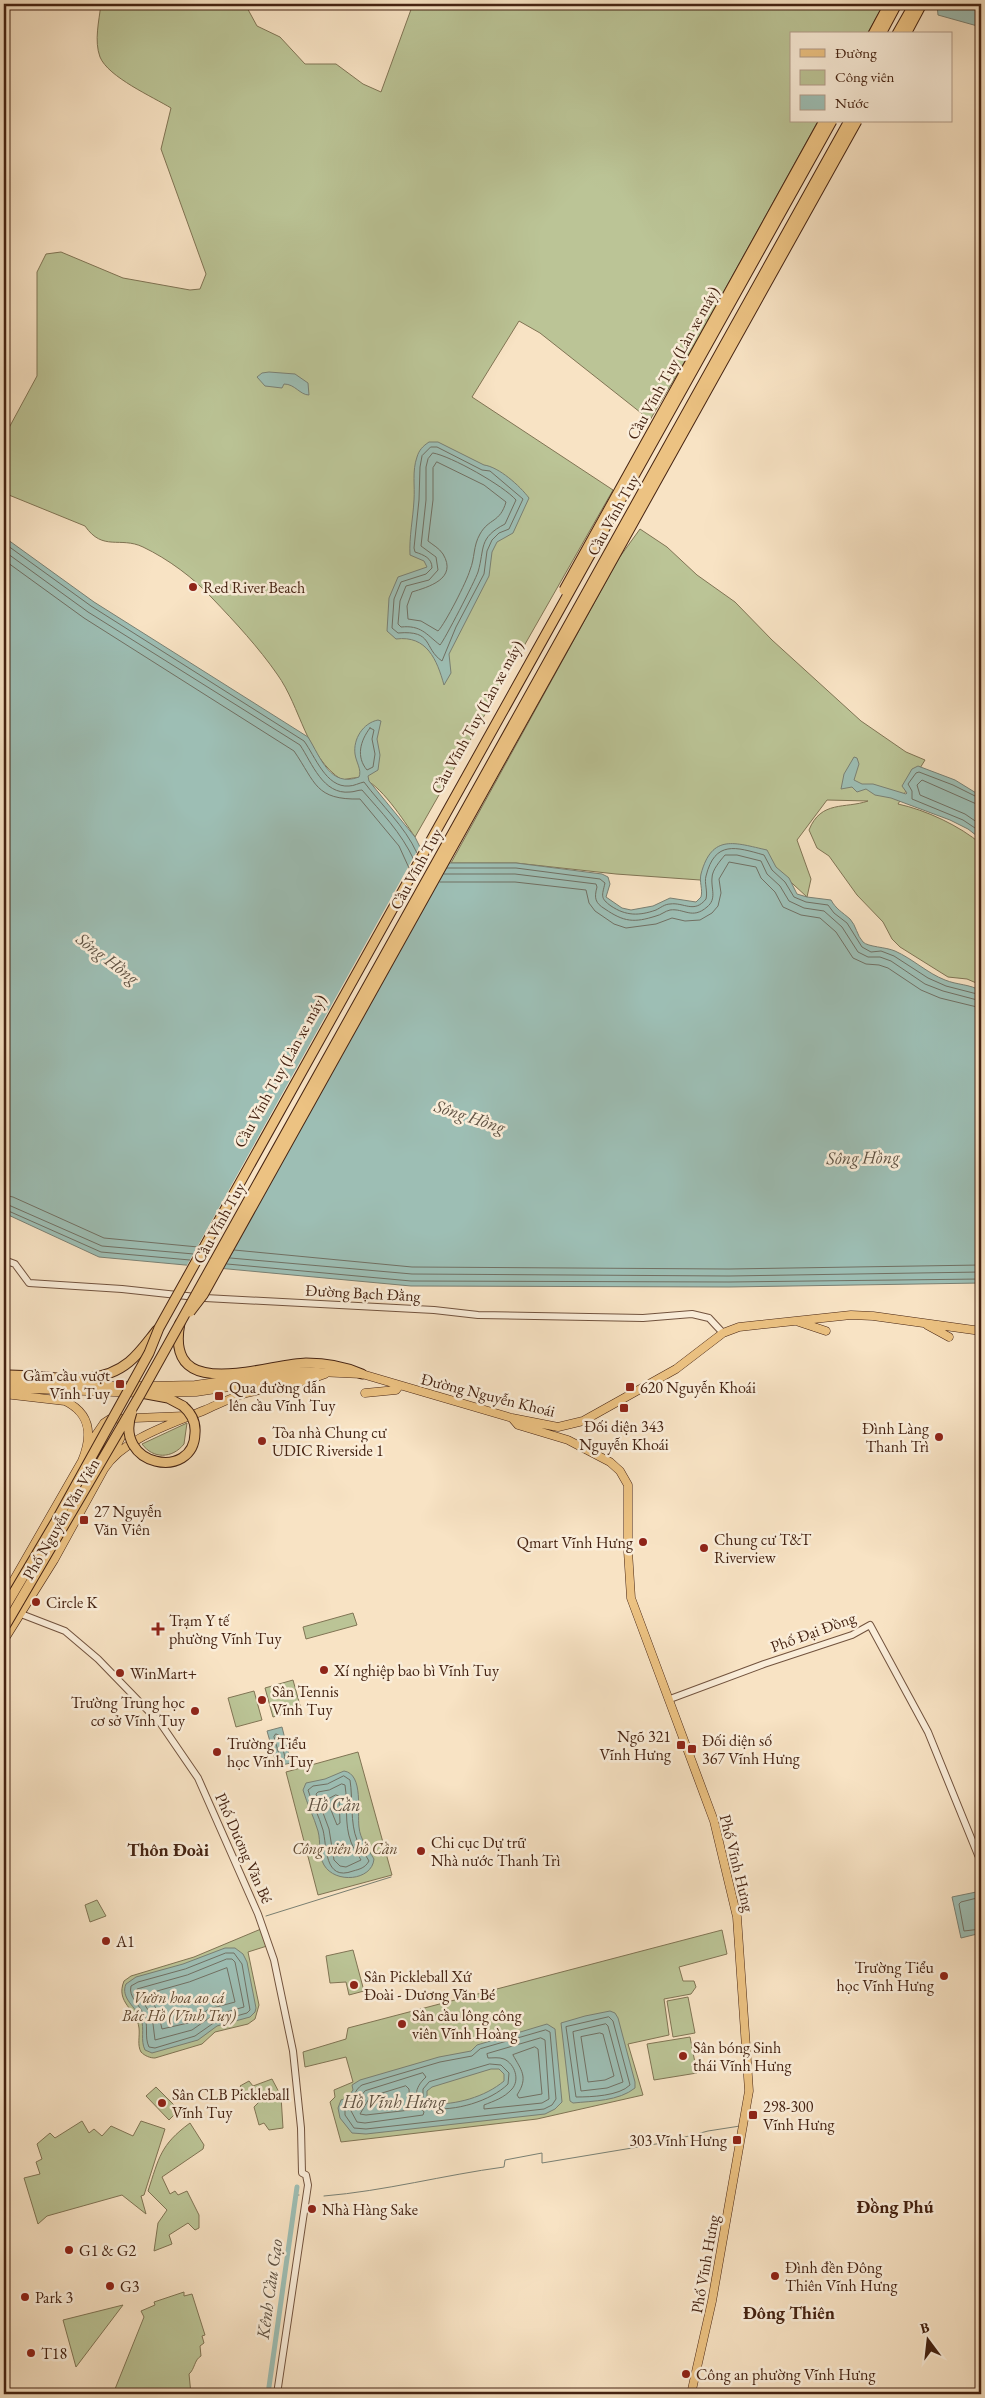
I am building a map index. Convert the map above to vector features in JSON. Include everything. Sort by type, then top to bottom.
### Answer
[{"type":"highway","points":[[873,32],[889,4]]},
{"type":"highway","points":[[881,32],[897,4]]},
{"type":"highway","points":[[898,32],[914,4]]},
{"type":"highway","points":[[907,32],[922,4]]},
{"type":"highway","name":"Cầu Vĩnh Tuy (Làn xe máy)","points":[[159,1328],[164,1310],[823,122]]},
{"type":"highway","name":"Cầu Vĩnh Tuy","points":[[4,1609],[56,1521],[149,1353],[159,1328],[831,122]]},
{"type":"highway","name":"Cầu Vĩnh Tuy","points":[[4,1628],[140,1394],[848,122]]},
{"type":"highway","points":[[362,1374],[335,1365],[303,1363],[225,1375],[204,1373],[187,1363],[182,1355],[178,1335],[180,1320],[195,1307],[204,1295],[856,122]]},
{"type":"highway","points":[[8,1374],[78,1378],[107,1374],[128,1363],[159,1328]]},
{"type":"highway","points":[[140,1394],[168,1398],[190,1412],[194,1423],[193,1444],[182,1458],[169,1462],[159,1462],[142,1456],[136,1449],[131,1438],[131,1415],[140,1394]]},
{"type":"main road","name":"Đường Nguyễn Khoái","points":[[4,1381],[89,1386],[177,1386],[222,1382],[296,1371],[362,1374],[512,1418],[558,1427],[583,1421],[676,1369],[723,1333],[739,1327],[851,1315],[873,1316],[981,1331]]},
{"type":"main road","points":[[796,1322],[826,1331]]},
{"type":"main road","points":[[922,1323],[949,1337]]},
{"type":"main road","name":"Đường Nguyễn Khoái","points":[[4,1388],[140,1394],[222,1389],[325,1373]]},
{"type":"main road","name":"Phố Nguyễn Văn Viên","points":[[4,1640],[54,1560],[110,1459],[124,1447],[235,1397],[307,1381],[325,1373]]},
{"type":"main road","points":[[364,1393],[396,1390],[400,1386]]},
{"type":"main road","name":"Phố Nguyễn Văn Viên","points":[[4,1394],[56,1398],[72,1405],[86,1422],[89,1434],[88,1446],[4,1597]]},
{"type":"main road","points":[[88,1446],[108,1420],[187,1417]]},
{"type":"main road","points":[[110,1459],[125,1429],[123,1418]]},
{"type":"main road","name":"Phố Vĩnh Hưng","points":[[512,1418],[518,1424],[568,1440],[610,1462],[620,1471],[628,1485],[628,1551],[631,1598],[714,1821],[737,1917],[749,2070],[748,2100],[718,2273],[691,2394]]},
{"type":"main road","points":[[42,1531],[51,1539],[58,1542],[65,1541]]},
{"type":"main road","points":[[32,1549],[38,1546],[44,1548],[51,1553],[54,1560]]},
{"type":"street","name":"Đường Bạch Đằng","points":[[4,1260],[14,1264],[29,1283],[205,1298],[434,1310],[478,1315],[643,1318],[692,1314],[709,1318],[723,1333]]},
{"type":"street","name":"Phố Dương Văn Bé","points":[[22,1614],[65,1631],[98,1659],[161,1724],[198,1778],[258,1914],[274,1960],[293,2051],[302,2128],[302,2173],[306,2176],[308,2185],[277,2394]]},
{"type":"street","name":"Phố Đại Đồng","points":[[670,1699],[764,1664],[852,1635],[870,1625],[928,1732],[978,1855],[981,1858]]},
{"type":"green space","points":[[101,4],[245,4],[257,26],[280,37],[305,64],[336,64],[363,84],[381,92],[413,4],[884,4],[868,32],[790,32],[790,122],[817,122],[692,349],[650,420],[540,333],[519,321],[472,397],[613,490],[415,837],[391,803],[376,787],[361,778],[342,780],[330,770],[312,745],[285,687],[270,664],[230,617],[189,576],[143,547],[135,544],[98,539],[85,526],[4,493],[4,437],[37,376],[37,272],[46,254],[61,252],[123,278],[190,290],[200,289],[206,274],[161,149],[171,108],[112,72],[100,57],[97,44]]},
{"type":"green space","points":[[640,529],[667,547],[697,575],[735,602],[772,640],[861,721],[906,752],[925,760],[898,804],[942,819],[973,837],[981,844],[981,985],[967,979],[948,977],[900,947],[892,939],[883,922],[857,895],[829,856],[817,848],[809,830],[814,820],[820,814],[834,807],[868,801],[827,800],[797,840],[811,879],[807,897],[781,873],[748,866],[700,880],[616,874],[516,863],[451,863],[619,558]]},
{"type":"green space","points":[[187,1423],[184,1444],[168,1455],[157,1455],[146,1449],[142,1444]]},
{"type":"green space","points":[[353,1613],[357,1625],[306,1639],[303,1627]]},
{"type":"green space","points":[[293,1680],[301,1709],[273,1717],[265,1688]]},
{"type":"green space","points":[[254,1691],[262,1720],[236,1727],[228,1698]]},
{"type":"green space","name":"Công viên hồ Cần","points":[[358,1752],[392,1875],[318,1895],[286,1772]]},
{"type":"green space","points":[[97,1900],[106,1916],[90,1922],[85,1905]]},
{"type":"green space","name":"Vườn hoa ao cá Bác Hồ (Vĩnh Tuy)","points":[[261,1929],[267,1946],[248,1952],[259,2005],[255,2019],[248,2024],[215,2032],[202,2044],[155,2058],[144,2055],[139,2046],[137,2021],[122,1995],[124,1981],[131,1976],[194,1957]]},
{"type":"green space","points":[[722,1930],[727,1954],[679,1967],[683,1981],[694,1981],[696,1987],[691,1994],[664,1999],[669,2035],[628,2044],[643,2095],[537,2119],[341,2142],[330,2102],[335,2097],[334,2090],[353,2082],[346,2057],[305,2067],[303,2052],[346,2039],[348,2028]]},
{"type":"green space","points":[[353,1950],[364,1991],[349,1995],[346,1982],[330,1983],[326,1956]]},
{"type":"green space","name":"Sân bóng Sinh thái Vĩnh Hưng","points":[[688,1997],[695,2033],[673,2037],[667,2001]]},
{"type":"green space","points":[[690,2037],[697,2073],[654,2080],[647,2044]]},
{"type":"green space","points":[[272,2079],[281,2096],[283,2128],[269,2130],[264,2123],[259,2125],[254,2107],[259,2102],[257,2098],[251,2100],[240,2086],[249,2081],[253,2086]]},
{"type":"green space","name":"Sân CLB Pickleball Vĩnh Tuy","points":[[156,2087],[179,2110],[169,2120],[146,2096]]},
{"type":"green space","points":[[82,2121],[89,2133],[94,2129],[102,2136],[111,2126],[133,2136],[141,2121],[165,2129],[144,2195],[141,2196],[146,2214],[122,2195],[47,2216],[38,2224],[24,2178],[40,2174],[36,2162],[42,2159],[37,2144],[50,2133],[55,2138]]},
{"type":"green space","points":[[190,2123],[204,2145],[203,2149],[162,2177],[170,2194],[175,2191],[178,2195],[187,2191],[199,2215],[199,2228],[195,2230],[188,2223],[169,2235],[172,2244],[154,2251],[158,2223],[167,2210],[148,2191],[158,2161],[166,2145]]},
{"type":"green space","points":[[184,2292],[184,2296],[192,2294],[205,2335],[202,2336],[204,2343],[200,2346],[201,2356],[189,2374],[191,2394],[113,2394],[144,2317],[141,2311],[155,2305],[154,2302]]},
{"type":"green space","points":[[123,2305],[76,2367],[63,2320]]},
{"type":"water","points":[[937,4],[981,4],[981,27],[938,15]]},
{"type":"water","points":[[262,373],[295,374],[308,383],[309,395],[288,384],[284,384],[282,388],[265,386],[257,377]]},
{"type":"water","points":[[429,442],[438,442],[496,469],[515,483],[529,498],[513,533],[497,542],[492,552],[489,576],[449,654],[451,673],[444,685],[434,658],[423,645],[407,639],[396,639],[387,631],[389,598],[398,577],[427,567],[424,561],[410,555],[410,548],[415,462],[420,450]]},
{"type":"water","name":"Sông Hồng","points":[[4,537],[94,602],[308,737],[322,762],[334,775],[349,779],[359,777],[355,754],[357,737],[368,724],[378,720],[381,721],[377,739],[380,755],[378,770],[368,776],[369,781],[415,837],[428,863],[516,863],[602,874],[608,877],[610,884],[606,897],[622,908],[631,910],[653,906],[670,898],[696,902],[701,897],[701,874],[706,861],[711,852],[718,847],[726,844],[735,844],[767,850],[776,867],[789,878],[797,894],[831,900],[852,921],[861,940],[865,944],[895,951],[938,977],[981,991],[981,1283],[729,1287],[411,1286],[99,1257],[4,1213]]},
{"type":"water","points":[[854,757],[857,758],[859,764],[854,780],[862,784],[873,784],[906,794],[902,786],[912,769],[918,766],[955,780],[981,796],[981,839],[968,829],[950,820],[891,798],[875,795],[866,789],[857,792],[852,787],[841,789],[844,774]]},
{"type":"water","points":[[282,1727],[291,1763],[277,1766],[267,1731]]},
{"type":"water","name":"Hồ Cần","points":[[344,1771],[350,1774],[357,1786],[361,1836],[374,1859],[372,1866],[367,1872],[360,1876],[352,1877],[336,1875],[324,1865],[321,1857],[318,1831],[303,1790],[306,1783],[325,1779]]},
{"type":"water","points":[[981,1891],[981,1933],[961,1938],[952,1897]]},
{"type":"water","name":"Vườn hoa ao cá Bác Hồ (Vĩnh Tuy)","points":[[225,1948],[235,1948],[243,1954],[247,1962],[256,2008],[255,2012],[250,2017],[217,2026],[198,2040],[152,2053],[145,2050],[141,2019],[125,1994],[126,1984],[136,1977],[183,1964]]},
{"type":"water","points":[[610,2011],[615,2013],[618,2018],[635,2088],[614,2098],[573,2103],[570,2101],[561,2023]]},
{"type":"water","name":"Hồ Vĩnh Hưng","points":[[547,2024],[555,2029],[562,2102],[555,2109],[545,2114],[366,2134],[352,2133],[340,2118],[338,2108],[341,2100],[347,2098],[353,2090],[352,2085],[360,2080],[439,2057],[471,2051],[477,2045]],"holes":[[[491,2069],[499,2069],[504,2074],[504,2081],[479,2096],[441,2104],[431,2104],[427,2098],[427,2091],[432,2087]]]},
{"type":"pier","points":[[421,844],[429,861],[447,861],[219,1270],[186,1267]]},
{"type":"waterway","points":[[266,1916],[391,1877]]},
{"type":"waterway","points":[[324,2196],[347,2194],[504,2167],[505,2160],[542,2153],[542,2163],[662,2143],[708,2131],[740,2126]]},
{"type":"waterway","name":"Kênh Cầu Gạo","points":[[268,2394],[297,2187]]},
{"type":"place","name":"Red River Beach","points":[[193,587]]},
{"type":"place","name":"Gầm cầu vượt Vĩnh Tuy","points":[[120,1384]]},
{"type":"place","name":"620 Nguyễn Khoái","points":[[630,1387]]},
{"type":"place","name":"Qua đường dẫn lên cầu Vĩnh Tuy","points":[[219,1396]]},
{"type":"place","name":"Đối diện 343 Nguyễn Khoái","points":[[624,1408]]},
{"type":"place","name":"Đình Làng Thanh Trì","points":[[939,1437]]},
{"type":"place","name":"Tòa nhà Chung cư UDIC Riverside 1","points":[[262,1441]]},
{"type":"place","name":"27 Nguyễn Văn Viên","points":[[84,1520]]},
{"type":"place","name":"Qmart Vĩnh Hưng","points":[[643,1542]]},
{"type":"place","name":"Chung cư T&T Riverview","points":[[704,1548]]},
{"type":"place","name":"Circle K","points":[[36,1602]]},
{"type":"place","name":"Trạm Y tế phường Vĩnh Tuy","points":[[158,1629]]},
{"type":"place","name":"Xí nghiệp bao bì Vĩnh Tuy","points":[[324,1670]]},
{"type":"place","name":"WinMart+","points":[[120,1673]]},
{"type":"place","name":"Sân Tennis Vĩnh Tuy","points":[[262,1700]]},
{"type":"place","name":"Trường Trung học cơ sở Vĩnh Tuy","points":[[195,1711]]},
{"type":"place","name":"Ngõ 321 Vĩnh Hưng","points":[[681,1745]]},
{"type":"place","name":"Đối diện số 367 Vĩnh Hưng","points":[[692,1749]]},
{"type":"place","name":"Trường Tiểu học Vĩnh Tuy","points":[[217,1752]]},
{"type":"place","name":"Chi cục Dự trữ Nhà nước Thanh Trì","points":[[421,1851]]},
{"type":"place","name":"A1","points":[[106,1941]]},
{"type":"place","name":"Trường Tiểu học Vĩnh Hưng","points":[[944,1976]]},
{"type":"place","name":"Sân Pickleball Xứ Đoài - Dương Văn Bé","points":[[354,1985]]},
{"type":"place","name":"Sân cầu lông công viên Vĩnh Hoàng","points":[[402,2024]]},
{"type":"place","name":"Sân bóng Sinh thái Vĩnh Hưng","points":[[683,2056]]},
{"type":"place","name":"Sân CLB Pickleball Vĩnh Tuy","points":[[162,2103]]},
{"type":"place","name":"298-300 Vĩnh Hưng","points":[[753,2115]]},
{"type":"place","name":"303 Vĩnh Hưng","points":[[737,2140]]},
{"type":"place","name":"Nhà Hàng Sake","points":[[312,2209]]},
{"type":"place","name":"G1 & G2","points":[[69,2250]]},
{"type":"place","name":"Đình đền Đông Thiên Vĩnh Hưng","points":[[775,2276]]},
{"type":"place","name":"G3","points":[[110,2286]]},
{"type":"place","name":"Park 3","points":[[25,2297]]},
{"type":"place","name":"T18","points":[[31,2353]]},
{"type":"place","name":"Công an phường Vĩnh Hưng","points":[[686,2374]]},
{"type":"district","name":"Thôn Đoài","points":[[168,1849]]},
{"type":"district","name":"Đồng Phú","points":[[895,2206]]},
{"type":"district","name":"Đông Thiên","points":[[789,2312]]}]
